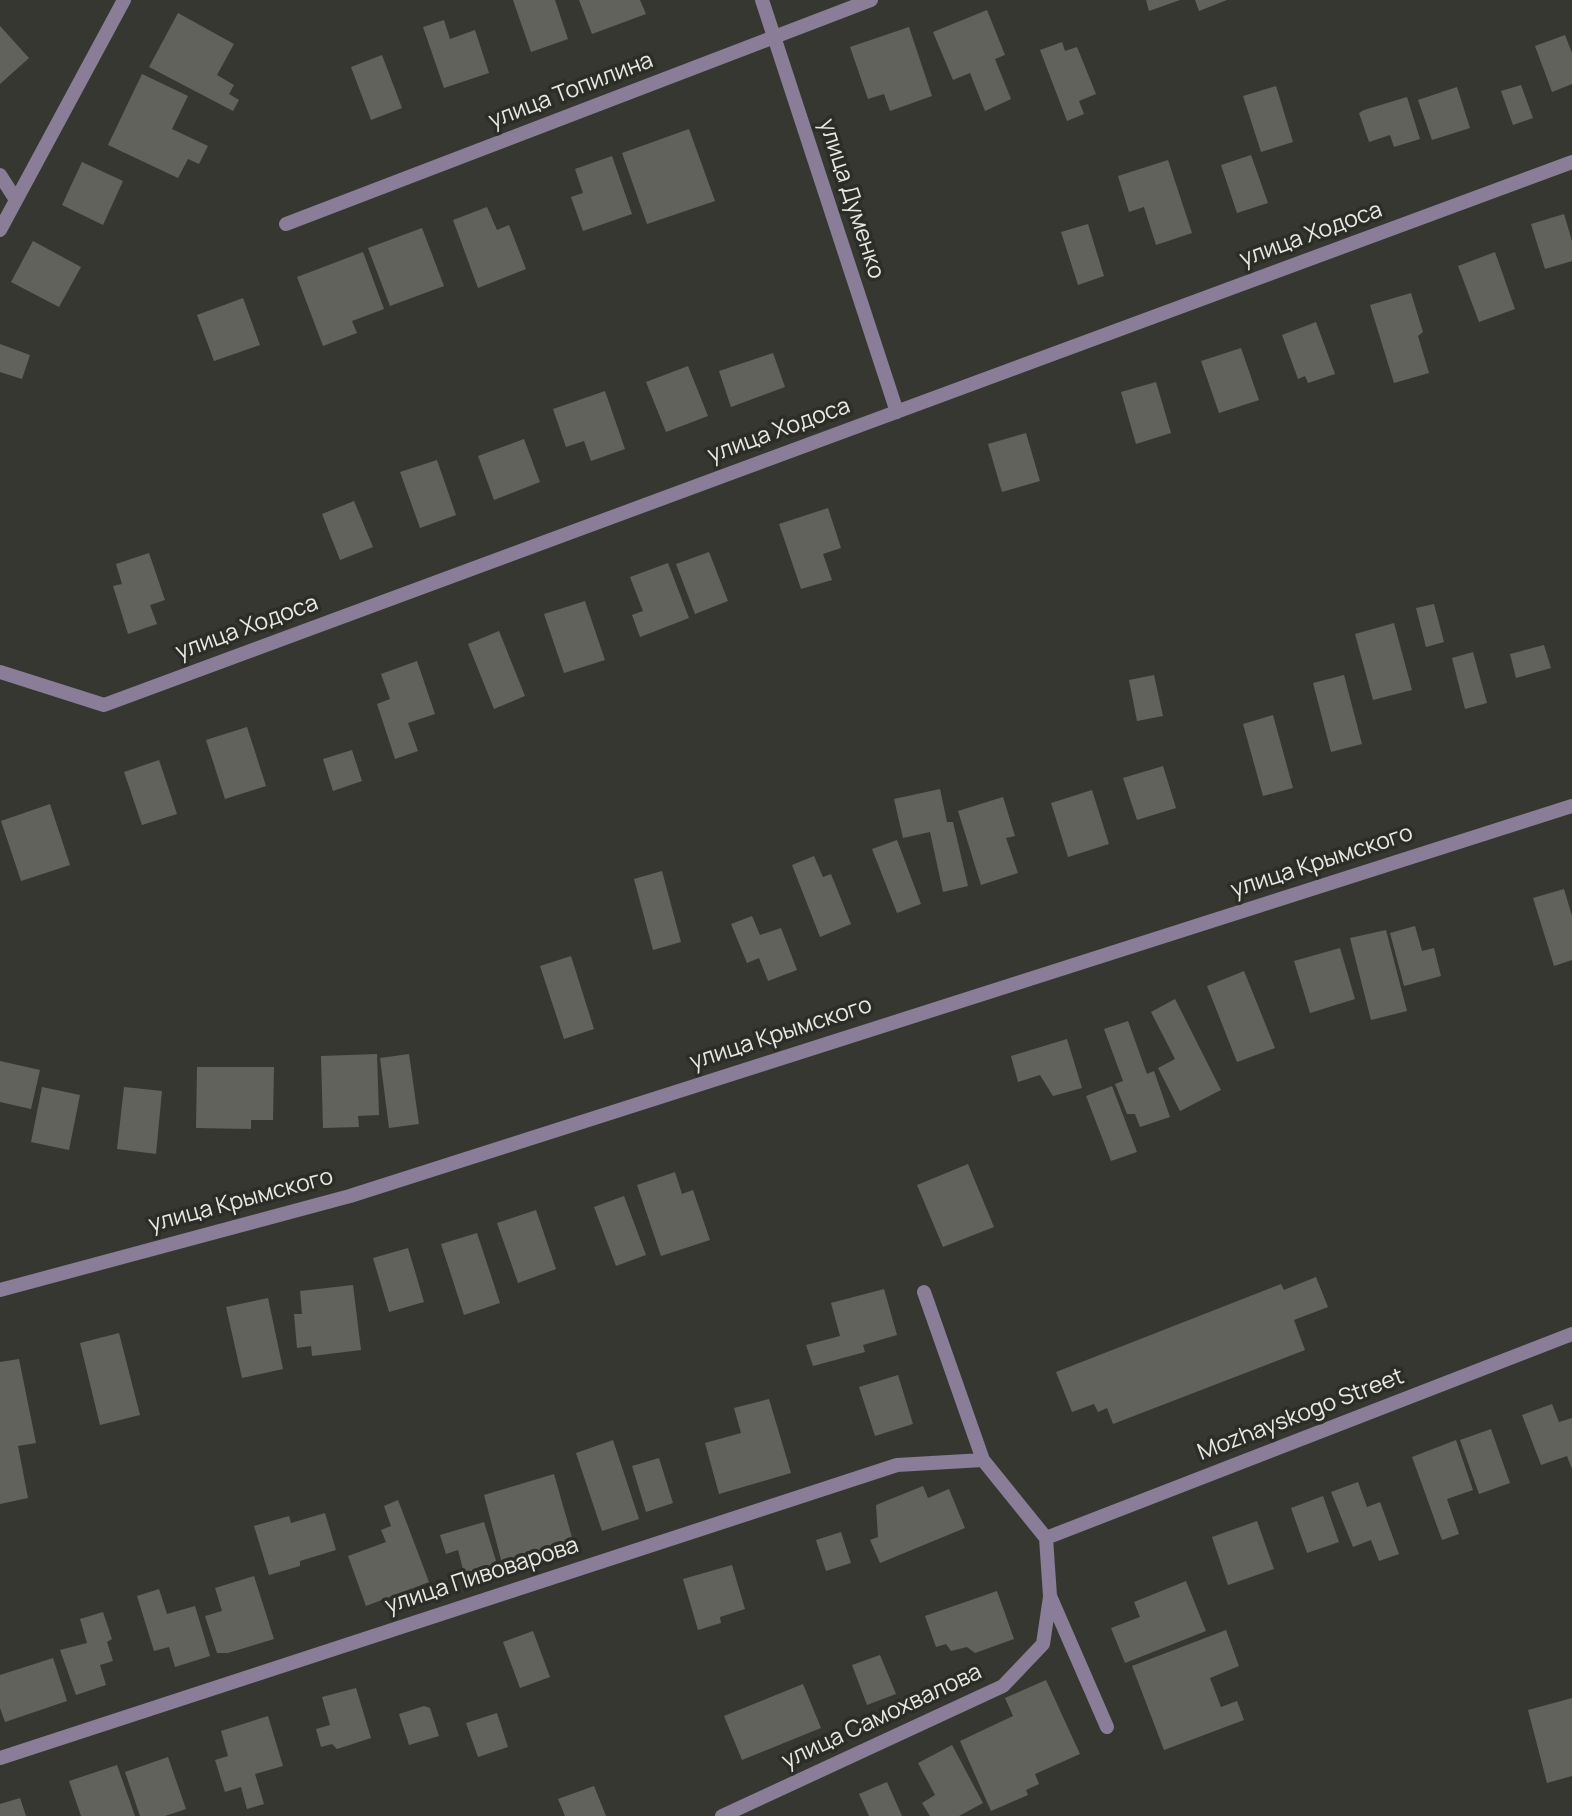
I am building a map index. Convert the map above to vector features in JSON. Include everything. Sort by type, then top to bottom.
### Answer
[{"type":"street","points":[[0,230],[124,0]]},
{"type":"street","name":"улица Думенко","points":[[762,0],[897,412]]},
{"type":"street","name":"улица Топилина","points":[[286,224],[872,0]]},
{"type":"street","name":"улица Ходоса","points":[[0,673],[104,705],[1572,162]]},
{"type":"street","points":[[0,175],[16,200]]},
{"type":"street","name":"улица Крымского","points":[[0,1290],[350,1196],[1572,806]]},
{"type":"street","points":[[925,1292],[983,1460],[1046,1538],[1050,1596],[1107,1727]]},
{"type":"street","name":"Mozhayskogo Street","points":[[1046,1538],[1572,1334]]},
{"type":"street","name":"улица Пивоварова","points":[[0,1758],[897,1465],[983,1460]]},
{"type":"street","name":"улица Самохвалова","points":[[722,1816],[1003,1686],[1043,1644],[1050,1596]]},
{"type":"building","points":[[513,0],[555,0],[568,39],[531,52]]},
{"type":"building","points":[[579,0],[640,0],[646,14],[592,34]]},
{"type":"building","points":[[1146,0],[1180,0],[1149,11]]},
{"type":"building","points":[[1195,0],[1227,0],[1199,11]]},
{"type":"building","points":[[987,10],[1005,55],[995,59],[1011,99],[985,111],[970,73],[953,80],[933,32]]},
{"type":"building","points":[[178,13],[234,44],[217,75],[234,85],[229,94],[239,100],[233,111],[149,67]]},
{"type":"building","points":[[444,20],[450,39],[475,30],[489,73],[444,88],[423,27]]},
{"type":"building","points":[[0,26],[29,58],[0,84]]},
{"type":"building","points":[[909,27],[932,96],[890,111],[884,94],[868,99],[850,47]]},
{"type":"building","points":[[1565,35],[1572,53],[1572,84],[1552,92],[1535,46]]},
{"type":"building","points":[[1062,42],[1065,51],[1077,47],[1096,94],[1079,101],[1084,114],[1067,121],[1040,50]]},
{"type":"building","points":[[382,55],[402,108],[371,120],[351,67]]},
{"type":"building","points":[[142,74],[188,96],[172,129],[208,146],[199,164],[188,159],[178,178],[108,145]]},
{"type":"building","points":[[1521,85],[1533,118],[1513,125],[1501,91]]},
{"type":"building","points":[[1276,86],[1293,142],[1261,152],[1243,96]]},
{"type":"building","points":[[1457,87],[1470,128],[1432,140],[1418,100]]},
{"type":"building","points":[[1407,97],[1420,139],[1394,147],[1390,135],[1369,142],[1359,113]]},
{"type":"building","points":[[689,129],[715,201],[647,224],[622,153]]},
{"type":"building","points":[[1251,155],[1268,203],[1237,213],[1221,165]]},
{"type":"building","points":[[612,156],[632,214],[583,231],[571,197],[583,193],[575,169]]},
{"type":"building","points":[[1168,160],[1192,233],[1156,245],[1144,207],[1129,212],[1118,176]]},
{"type":"building","points":[[82,162],[123,181],[103,225],[62,205]]},
{"type":"building","points":[[487,207],[497,230],[509,225],[526,269],[478,288],[453,220]]},
{"type":"building","points":[[1564,214],[1572,241],[1572,261],[1545,269],[1531,224]]},
{"type":"building","points":[[1088,224],[1104,276],[1078,285],[1061,232]]},
{"type":"building","points":[[422,228],[444,286],[390,306],[368,248]]},
{"type":"building","points":[[33,241],[81,267],[59,307],[11,282]]},
{"type":"building","points":[[363,252],[384,309],[352,321],[357,333],[323,346],[297,277]]},
{"type":"building","points":[[1495,252],[1515,309],[1479,322],[1458,266]]},
{"type":"building","points":[[1411,293],[1423,332],[1418,336],[1429,373],[1394,383],[1370,305]]},
{"type":"building","points":[[243,298],[260,345],[214,361],[197,315]]},
{"type":"building","points":[[1316,322],[1335,374],[1308,383],[1305,376],[1298,379],[1282,335]]},
{"type":"building","points":[[0,344],[30,355],[22,379],[0,372]]},
{"type":"building","points":[[1241,348],[1259,400],[1219,413],[1201,361]]},
{"type":"building","points":[[773,353],[785,387],[731,407],[719,371]]},
{"type":"building","points":[[688,366],[708,416],[666,432],[646,382]]},
{"type":"building","points":[[1156,382],[1171,433],[1136,444],[1121,392]]},
{"type":"building","points":[[605,391],[625,449],[591,461],[584,441],[566,447],[553,409]]},
{"type":"building","points":[[1026,433],[1040,481],[1002,492],[988,444]]},
{"type":"building","points":[[524,439],[540,482],[494,500],[478,456]]},
{"type":"building","points":[[437,460],[456,515],[420,528],[400,472]]},
{"type":"building","points":[[354,501],[373,547],[340,560],[322,514]]},
{"type":"building","points":[[828,508],[841,548],[823,554],[832,580],[801,589],[779,524]]},
{"type":"building","points":[[709,552],[728,601],[695,614],[676,564]]},
{"type":"building","points":[[149,553],[165,600],[150,605],[157,624],[128,634],[113,586],[122,584],[116,564]]},
{"type":"building","points":[[668,563],[689,618],[640,637],[632,615],[643,611],[630,577]]},
{"type":"building","points":[[585,601],[605,660],[564,673],[544,614]]},
{"type":"building","points":[[1434,604],[1444,642],[1426,647],[1416,608]]},
{"type":"building","points":[[1394,623],[1412,690],[1373,700],[1355,634]]},
{"type":"building","points":[[499,631],[525,696],[494,709],[468,644]]},
{"type":"building","points":[[1544,645],[1551,668],[1516,678],[1510,654]]},
{"type":"building","points":[[1473,652],[1487,703],[1465,709],[1452,658]]},
{"type":"building","points":[[417,661],[435,714],[408,723],[418,751],[395,759],[377,704],[390,699],[381,674]]},
{"type":"building","points":[[1154,675],[1163,716],[1137,721],[1129,680]]},
{"type":"building","points":[[1344,675],[1362,744],[1331,752],[1313,683]]},
{"type":"building","points":[[1273,715],[1293,788],[1263,796],[1243,724]]},
{"type":"building","points":[[247,727],[266,786],[225,799],[206,740]]},
{"type":"building","points":[[352,750],[362,781],[333,791],[323,759]]},
{"type":"building","points":[[159,760],[177,814],[142,825],[124,772]]},
{"type":"building","points":[[1163,766],[1176,808],[1137,820],[1123,778]]},
{"type":"building","points":[[940,789],[947,822],[953,822],[968,886],[943,892],[930,832],[903,838],[894,799]]},
{"type":"building","points":[[1092,790],[1109,844],[1068,857],[1051,803]]},
{"type":"building","points":[[1003,797],[1015,836],[1006,838],[1018,873],[981,885],[958,811]]},
{"type":"building","points":[[50,804],[70,865],[21,881],[1,821]]},
{"type":"building","points":[[897,840],[921,904],[897,913],[872,849]]},
{"type":"building","points":[[814,856],[823,877],[831,874],[851,924],[820,937],[792,865]]},
{"type":"building","points":[[662,871],[681,942],[653,950],[634,879]]},
{"type":"building","points":[[1564,889],[1572,916],[1572,960],[1554,966],[1533,898]]},
{"type":"building","points":[[752,916],[760,935],[781,928],[797,970],[768,981],[759,958],[747,963],[731,924]]},
{"type":"building","points":[[1415,926],[1422,951],[1434,948],[1441,976],[1404,986],[1390,933]]},
{"type":"building","points":[[1386,930],[1407,1011],[1371,1020],[1350,938]]},
{"type":"building","points":[[1340,948],[1355,999],[1310,1013],[1294,961]]},
{"type":"building","points":[[571,956],[594,1029],[564,1039],[540,966]]},
{"type":"building","points":[[1244,971],[1275,1048],[1237,1062],[1207,986]]},
{"type":"building","points":[[1175,999],[1221,1090],[1180,1111],[1158,1068],[1175,1059],[1151,1012]]},
{"type":"building","points":[[1128,1021],[1147,1074],[1154,1071],[1170,1117],[1140,1127],[1135,1114],[1127,1114],[1115,1084],[1123,1081],[1104,1029]]},
{"type":"building","points":[[1067,1039],[1082,1088],[1053,1096],[1040,1075],[1018,1082],[1011,1056]]},
{"type":"building","points":[[377,1054],[379,1115],[358,1116],[359,1127],[323,1128],[321,1056]]},
{"type":"building","points":[[409,1054],[419,1124],[389,1128],[380,1058]]},
{"type":"building","points":[[0,1061],[40,1070],[31,1109],[0,1102]]},
{"type":"building","points":[[197,1067],[274,1067],[273,1120],[251,1120],[251,1129],[196,1128]]},
{"type":"building","points":[[1112,1086],[1137,1152],[1111,1161],[1086,1096]]},
{"type":"building","points":[[42,1087],[80,1095],[69,1150],[31,1142]]},
{"type":"building","points":[[124,1087],[162,1091],[156,1154],[117,1149]]},
{"type":"building","points":[[968,1164],[994,1227],[943,1247],[917,1185]]},
{"type":"building","points":[[675,1172],[682,1194],[693,1190],[710,1240],[661,1256],[637,1185]]},
{"type":"building","points":[[624,1196],[646,1255],[616,1266],[594,1207]]},
{"type":"building","points":[[536,1210],[556,1269],[518,1283],[497,1223]]},
{"type":"building","points":[[477,1233],[500,1303],[464,1315],[441,1244]]},
{"type":"building","points":[[408,1248],[424,1302],[389,1312],[373,1258]]},
{"type":"building","points":[[1316,1277],[1328,1307],[1294,1320],[1305,1350],[1113,1424],[1107,1408],[1098,1412],[1094,1404],[1072,1412],[1056,1372],[1281,1284],[1284,1290]]},
{"type":"building","points":[[353,1285],[361,1350],[312,1356],[311,1346],[297,1348],[294,1314],[302,1314],[300,1291]]},
{"type":"building","points":[[884,1289],[897,1335],[863,1345],[865,1352],[813,1366],[806,1345],[840,1336],[831,1303]]},
{"type":"building","points":[[268,1298],[283,1369],[242,1378],[226,1307]]},
{"type":"building","points":[[119,1333],[140,1415],[100,1425],[80,1343]]},
{"type":"building","points":[[19,1359],[36,1443],[18,1446],[28,1498],[0,1504],[0,1362]]},
{"type":"building","points":[[898,1375],[913,1424],[875,1436],[859,1387]]},
{"type":"building","points":[[769,1399],[791,1473],[719,1494],[705,1443],[741,1433],[734,1408]]},
{"type":"building","points":[[1552,1404],[1559,1422],[1572,1418],[1572,1469],[1567,1456],[1541,1465],[1522,1415]]},
{"type":"building","points":[[1491,1429],[1510,1483],[1479,1494],[1460,1440]]},
{"type":"building","points":[[613,1440],[639,1519],[602,1531],[576,1453]]},
{"type":"building","points":[[1456,1440],[1473,1490],[1447,1499],[1459,1534],[1442,1540],[1412,1457]]},
{"type":"building","points":[[659,1458],[673,1503],[646,1512],[632,1466]]},
{"type":"building","points":[[554,1474],[573,1541],[528,1554],[530,1564],[504,1571],[484,1495]]},
{"type":"building","points":[[1358,1482],[1367,1507],[1380,1502],[1399,1554],[1379,1561],[1371,1540],[1353,1547],[1331,1492]]},
{"type":"building","points":[[923,1486],[928,1498],[949,1489],[965,1528],[880,1563],[870,1540],[878,1537],[876,1505]]},
{"type":"building","points":[[1323,1496],[1339,1542],[1307,1553],[1291,1508]]},
{"type":"building","points":[[398,1500],[429,1582],[366,1606],[348,1556],[386,1542],[381,1530],[391,1526],[384,1506]]},
{"type":"building","points":[[325,1513],[336,1550],[300,1561],[300,1566],[269,1575],[254,1526],[289,1516],[291,1523]]},
{"type":"building","points":[[1257,1521],[1274,1569],[1228,1585],[1212,1537]]},
{"type":"building","points":[[484,1522],[497,1564],[464,1573],[458,1550],[446,1554],[440,1535]]},
{"type":"building","points":[[841,1532],[851,1563],[826,1571],[816,1540]]},
{"type":"building","points":[[732,1565],[745,1609],[720,1617],[721,1623],[698,1630],[683,1579]]},
{"type":"building","points":[[254,1576],[274,1639],[228,1653],[217,1653],[205,1616],[222,1611],[215,1588]]},
{"type":"building","points":[[1186,1581],[1206,1631],[1125,1663],[1111,1628],[1140,1617],[1134,1602]]},
{"type":"building","points":[[159,1589],[167,1614],[195,1606],[210,1656],[175,1667],[169,1647],[154,1651],[137,1596]]},
{"type":"building","points":[[997,1591],[1014,1639],[975,1653],[967,1647],[951,1651],[946,1644],[936,1647],[925,1616]]},
{"type":"building","points":[[103,1612],[112,1639],[107,1642],[113,1661],[100,1665],[106,1685],[76,1695],[60,1650],[87,1643],[80,1619]]},
{"type":"building","points":[[1226,1630],[1239,1666],[1210,1678],[1221,1707],[1237,1701],[1244,1720],[1164,1750],[1132,1666]]},
{"type":"building","points":[[533,1631],[550,1677],[520,1688],[503,1642]]},
{"type":"building","points":[[880,1655],[896,1694],[867,1705],[852,1665]]},
{"type":"building","points":[[53,1658],[67,1701],[5,1722],[0,1708],[0,1675]]},
{"type":"building","points":[[1046,1680],[1080,1754],[1035,1774],[1039,1784],[1026,1790],[1028,1795],[991,1811],[960,1741],[1013,1716],[1005,1698]]},
{"type":"building","points":[[803,1684],[821,1728],[742,1760],[724,1716]]},
{"type":"building","points":[[356,1688],[371,1738],[337,1749],[332,1744],[321,1747],[316,1729],[330,1725],[322,1697]]},
{"type":"building","points":[[1572,1698],[1572,1776],[1547,1783],[1528,1710]]},
{"type":"building","points":[[424,1706],[430,1708],[439,1736],[409,1745],[399,1714]]},
{"type":"building","points":[[497,1713],[508,1747],[478,1757],[466,1723]]},
{"type":"building","points":[[268,1716],[283,1766],[255,1774],[264,1804],[247,1809],[241,1787],[225,1792],[215,1760],[228,1756],[221,1731]]},
{"type":"building","points":[[952,1745],[983,1803],[959,1816],[930,1816],[922,1803],[935,1795],[918,1763]]},
{"type":"building","points":[[168,1757],[186,1809],[165,1816],[140,1816],[125,1772]]},
{"type":"building","points":[[117,1765],[135,1816],[81,1816],[69,1781]]},
{"type":"building","points":[[887,1782],[902,1816],[869,1816],[859,1794]]},
{"type":"building","points":[[594,1786],[606,1816],[565,1816],[558,1799]]},
{"type":"building","points":[[20,1798],[26,1816],[0,1816],[0,1804]]}]
